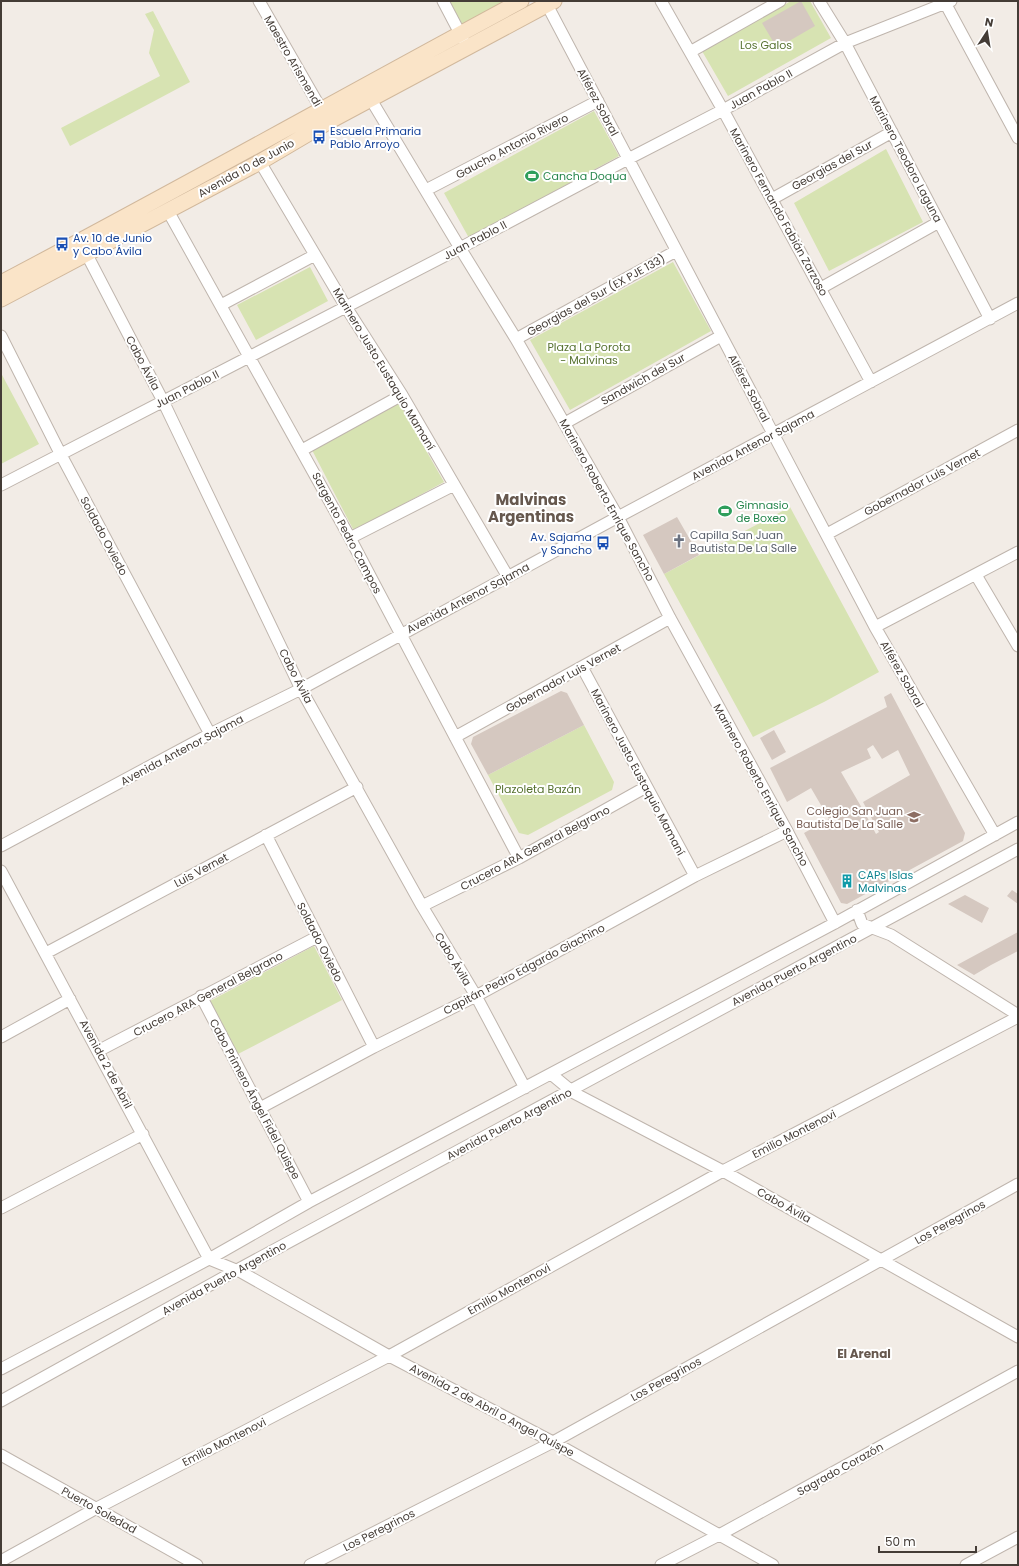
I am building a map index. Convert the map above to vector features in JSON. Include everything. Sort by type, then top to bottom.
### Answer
[{"type":"street","name":"Maestro Arismendi","points":[[258,1],[324,116]]},
{"type":"street","points":[[443,1],[468,48]]},
{"type":"street","name":"Avenida 10 de Junio","points":[[1,283],[172,192],[367,93],[461,34],[521,1]]},
{"type":"street","name":"Marinero Fernando Fabián Zarzoso","points":[[661,1],[723,110],[871,382]]},
{"type":"street","points":[[690,52],[780,1]]},
{"type":"street","name":"Marinero Teodoro Laguna","points":[[819,1],[844,43],[892,132],[990,319]]},
{"type":"street","name":"Avenida 10 de Junio","points":[[367,93],[468,48],[549,2]]},
{"type":"street","name":"Alférez Sobral","points":[[549,2],[628,159],[875,627],[995,835]]},
{"type":"street","points":[[946,2],[1018,138]]},
{"type":"street","name":"Juan Pablo II","points":[[1,484],[460,248],[723,110],[844,43],[946,2]]},
{"type":"street","name":"Marinero Roberto Enrique Sancho","points":[[367,93],[516,339],[618,516],[670,618],[787,831],[835,923]]},
{"type":"street","name":"Gaucho Antonio Rivero","points":[[426,190],[598,101]]},
{"type":"street","name":"Avenida 10 de Junio","points":[[1,299],[260,162],[324,116]]},
{"type":"street","name":"Georgias del Sur","points":[[772,199],[892,132]]},
{"type":"street","name":"Marinero Justo Eustaquio Mamaní","points":[[260,162],[346,307],[402,394],[508,577]]},
{"type":"street","name":"Sargento Pedro Campos","points":[[168,211],[350,538],[519,858]]},
{"type":"street","points":[[821,288],[939,222]]},
{"type":"street","name":"Georgias del Sur (EX PJE 133)","points":[[516,339],[676,251]]},
{"type":"street","name":"Cabo Ávila","points":[[86,253],[163,401],[301,688],[422,906],[476,996],[525,1088]]},
{"type":"street","points":[[220,305],[315,255]]},
{"type":"street","name":"Avenida Antenor Sajama","points":[[1,846],[210,734],[301,688],[618,516],[1018,303]]},
{"type":"street","name":"Soldado Oviedo","points":[[1,336],[60,454],[210,734]]},
{"type":"street","name":"Sandwich del Sur","points":[[565,423],[721,336]]},
{"type":"street","points":[[302,450],[402,394]]},
{"type":"street","name":"Gobernador Luis Vernet","points":[[827,534],[1018,430]]},
{"type":"street","points":[[350,538],[454,485]]},
{"type":"street","points":[[875,627],[1018,552]]},
{"type":"street","points":[[976,575],[1018,646]]},
{"type":"street","name":"Gobernador Luis Vernet","points":[[455,737],[670,618]]},
{"type":"street","name":"Marinero Justo Eustaquio Mamaní","points":[[582,667],[646,788],[695,876]]},
{"type":"street","name":"Luis Vernet","points":[[46,953],[357,787]]},
{"type":"street","name":"Crucero ARA General Belgrano","points":[[422,906],[519,858],[646,788]]},
{"type":"street","name":"Avenida Puerto Argentino","points":[[1,1369],[209,1258],[309,1202],[835,923],[1018,822]]},
{"type":"street","name":"Capitán Pedro Edgardo Giachino","points":[[260,1108],[374,1047],[476,996],[695,876],[787,831]]},
{"type":"street","name":"Soldado Oviedo","points":[[266,835],[374,1047]]},
{"type":"street","name":"Avenida Puerto Argentino","points":[[1,1400],[237,1270],[1018,849]]},
{"type":"street","name":"Avenida 2 de Abril","points":[[1,871],[209,1258]]},
{"type":"street","points":[[857,910],[862,924],[891,935],[1018,1016]]},
{"type":"street","name":"Crucero ARA General Belgrano","points":[[98,1051],[201,996],[317,937]]},
{"type":"street","name":"Cabo Primero Ángel Fidel Quispe","points":[[201,996],[309,1202]]},
{"type":"street","points":[[1,1036],[70,999]]},
{"type":"street","name":"Emilio Montenovi","points":[[1,1561],[95,1508],[389,1356],[723,1171],[1018,1016]]},
{"type":"street","name":"Cabo Ávila","points":[[551,1074],[571,1091],[723,1171],[881,1260],[1015,1332]]},
{"type":"street","points":[[1,1208],[143,1134]]},
{"type":"street","name":"Los Peregrinos","points":[[310,1565],[553,1442],[1018,1184]]},
{"type":"street","name":"Avenida 2 de Abril o Angel Quispe","points":[[209,1258],[237,1270],[389,1356],[553,1442],[773,1565]]},
{"type":"street","name":"Sagrado Corazón","points":[[661,1565],[719,1535],[1018,1371]]},
{"type":"street","name":"Puerto Soledad","points":[[1,1455],[197,1565]]},
{"type":"street","points":[[966,1565],[1018,1537]]},
{"type":"green space","points":[[449,1],[510,1],[463,26]]},
{"type":"green space","name":"Los Galos","points":[[791,1],[810,1],[831,38],[728,96],[702,51]]},
{"type":"green space","points":[[153,11],[190,82],[70,146],[61,128],[160,76],[149,53],[154,30],[145,14]]},
{"type":"green space","points":[[594,111],[619,156],[469,238],[444,193]]},
{"type":"green space","points":[[886,149],[923,222],[829,271],[794,203]]},
{"type":"green space","name":"Plaza La Porota - Malvinas","points":[[673,262],[711,331],[570,410],[530,340]]},
{"type":"green space","points":[[310,267],[328,301],[256,340],[237,305]]},
{"type":"green space","points":[[1,373],[39,444],[1,464]]},
{"type":"green space","points":[[399,403],[444,482],[354,531],[312,450]]},
{"type":"green space","points":[[790,507],[879,672],[824,702],[753,737],[664,574]]},
{"type":"green space","name":"Plazoleta Bazán","points":[[584,725],[614,782],[612,790],[528,835],[519,833],[488,775]]},
{"type":"green space","points":[[314,946],[342,1000],[238,1054],[210,1001]]},
{"type":"building","points":[[801,1],[815,26],[777,48],[762,23]]},
{"type":"building","points":[[677,517],[699,555],[664,574],[643,535]]},
{"type":"building","points":[[561,691],[567,693],[584,725],[488,775],[471,744],[473,737]]},
{"type":"building","points":[[891,693],[965,833],[963,841],[847,904],[841,903],[804,833],[829,819],[811,788],[787,802],[770,768],[887,707],[884,697]],"holes":[[[873,745],[882,759],[898,750],[910,775],[863,802],[879,832],[876,834],[841,772],[871,758],[867,749]]]},
{"type":"building","points":[[774,730],[786,752],[772,760],[760,738]]},
{"type":"building","points":[[1012,890],[1018,894],[1018,904],[1007,896]]},
{"type":"building","points":[[965,895],[989,908],[982,923],[948,904]]},
{"type":"building","points":[[1018,932],[1018,951],[974,975],[957,965]]},
{"type":"place","name":"Escuela Primaria Pablo Arroyo","points":[[319,137]]},
{"type":"place","name":"Cancha Doqua","points":[[532,176]]},
{"type":"place","name":"Av. 10 de Junio y Cabo Ávila","points":[[62,244]]},
{"type":"place","name":"Gimnasio de Boxeo","points":[[725,511]]},
{"type":"place","name":"Capilla San Juan Bautista De La Salle","points":[[679,541]]},
{"type":"place","name":"Av. Sajama y Sancho","points":[[603,543]]},
{"type":"place","name":"Colegio San Juan Bautista De La Salle","points":[[914,817]]},
{"type":"place","name":"CAPs Islas Malvinas","points":[[847,881]]},
{"type":"district","name":"Malvinas Argentinas","points":[[531,508]]},
{"type":"district","name":"El Arenal","points":[[864,1354]]}]
